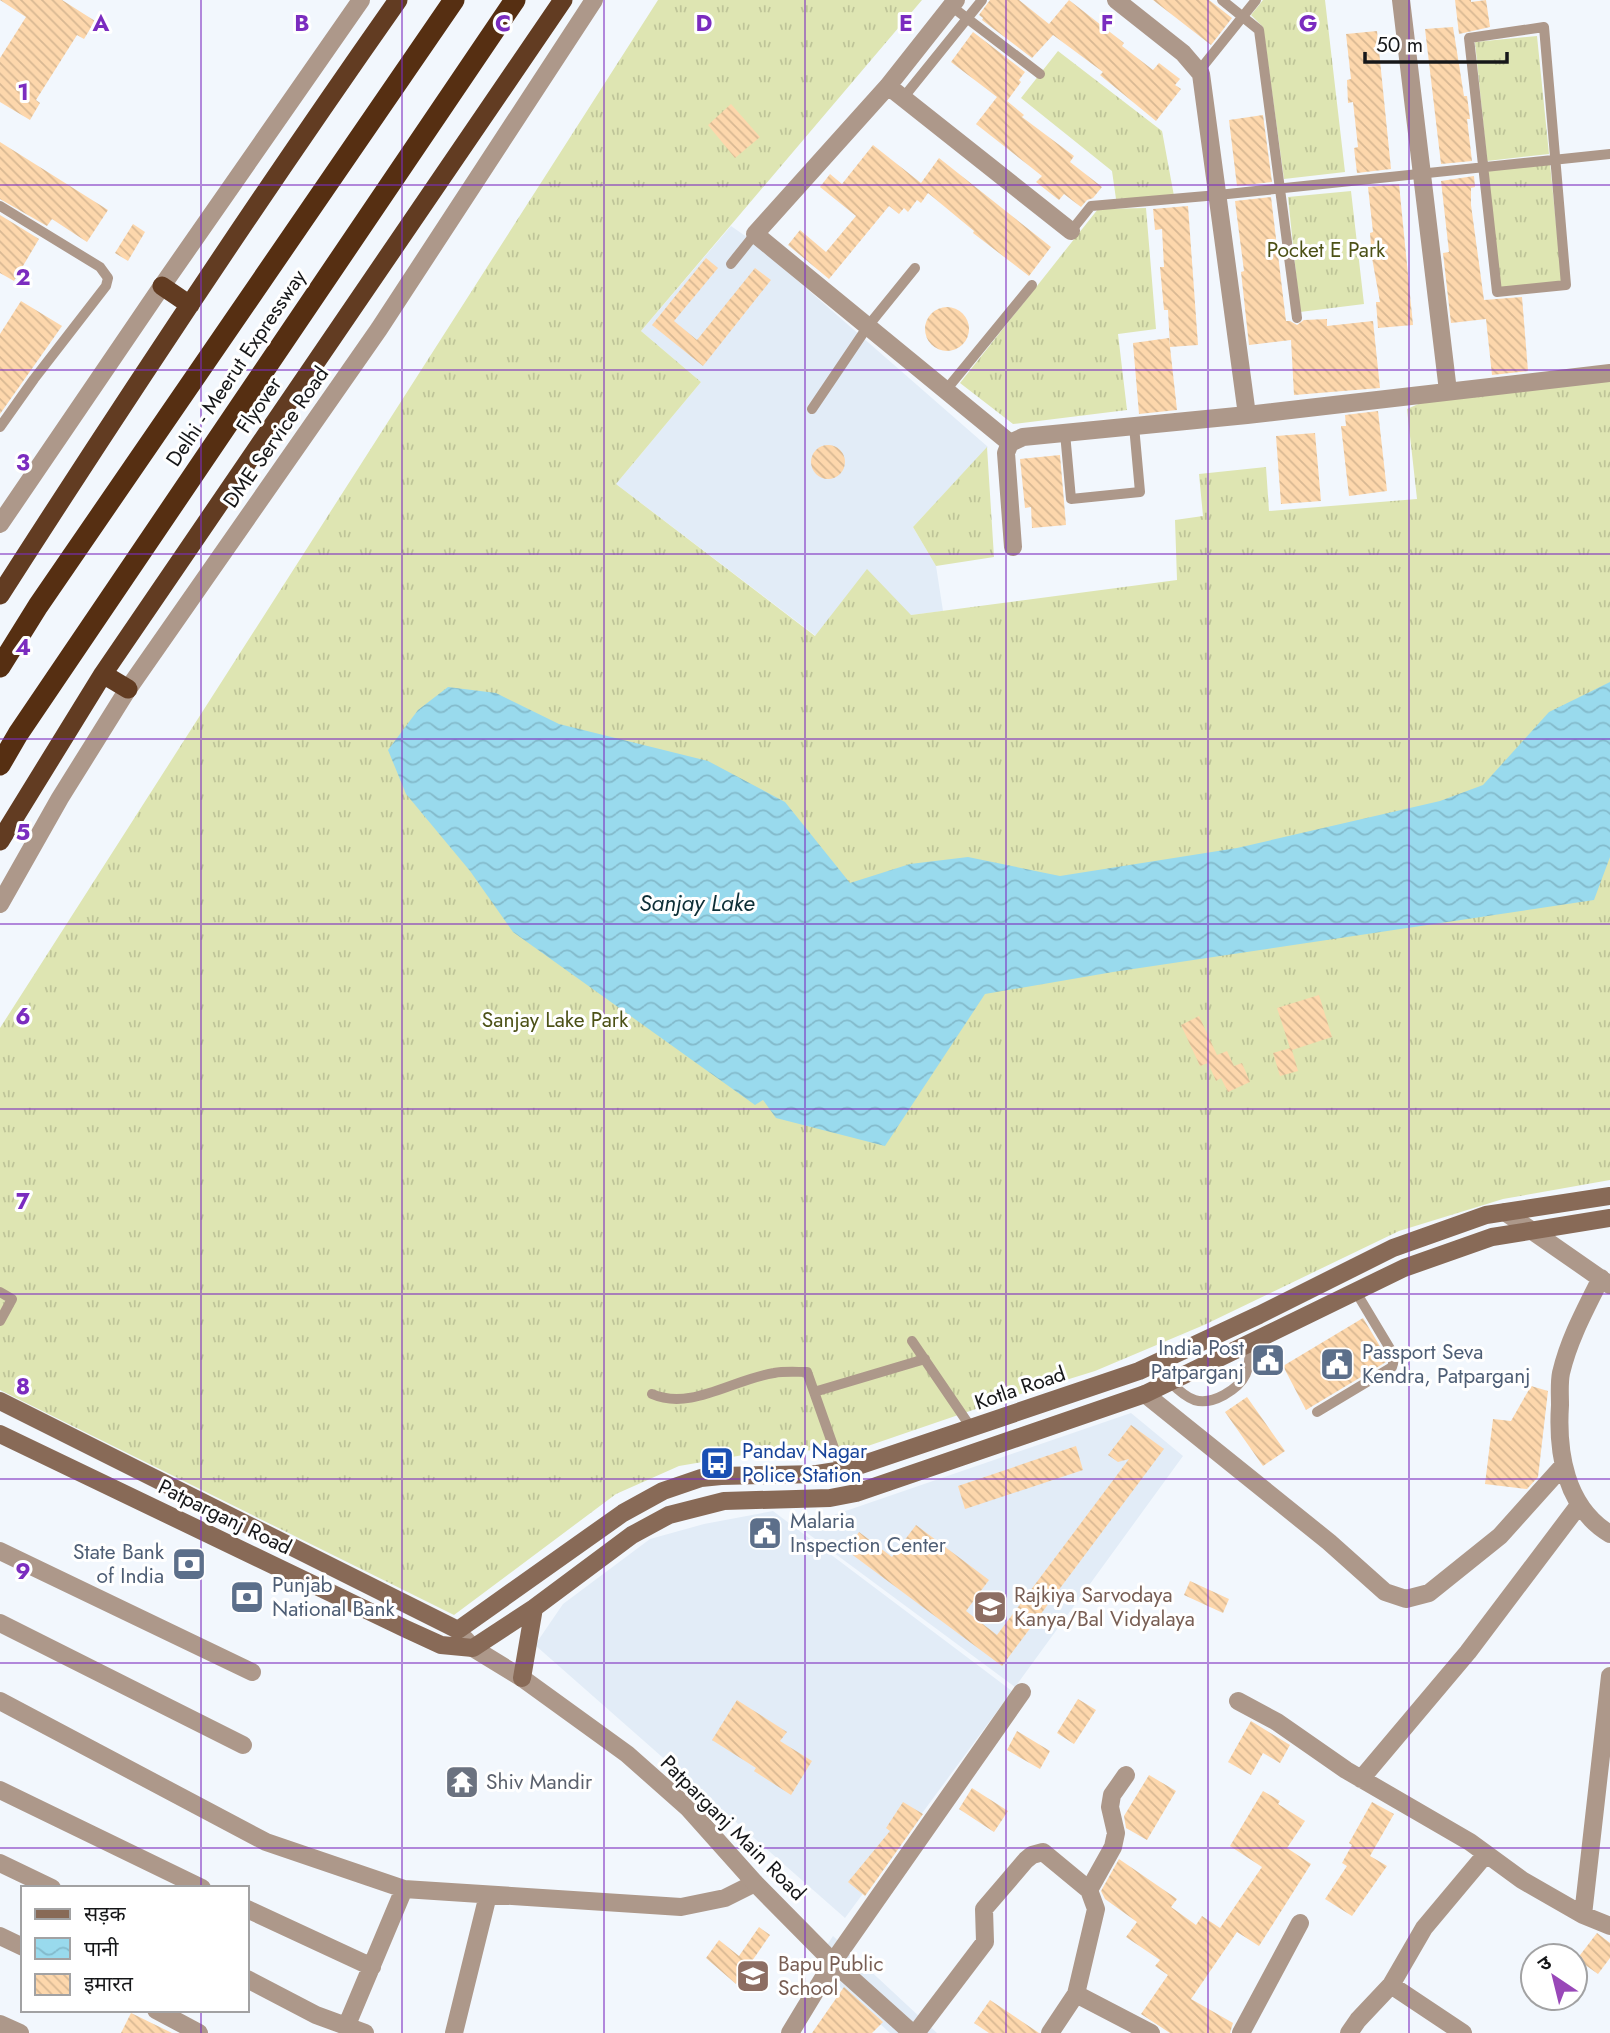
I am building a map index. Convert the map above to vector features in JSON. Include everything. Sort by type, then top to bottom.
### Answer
[{"type":"highway","points":[[0,594],[123,404],[316,116],[398,0]]},
{"type":"highway","name":"Delhi - Meerut Expressway","points":[[0,667],[16,639],[454,0]]},
{"type":"highway","name":"Delhi - Meerut Expressway","points":[[0,765],[515,0]]},
{"type":"highway","name":"Flyover","points":[[0,841],[103,674],[564,0]]},
{"type":"highway","points":[[162,286],[190,305]]},
{"type":"highway","points":[[103,674],[128,689]]},
{"type":"main road","name":"Kotla Road","points":[[458,1630],[623,1513],[663,1491],[701,1478],[842,1471],[1139,1371],[1393,1248],[1486,1215],[1610,1196]]},
{"type":"main road","points":[[472,1648],[534,1608],[632,1535],[656,1521],[682,1511],[724,1501],[830,1498],[856,1493],[1145,1394],[1404,1268],[1492,1237],[1610,1218]]},
{"type":"main road","name":"Patparganj Road","points":[[0,1401],[458,1630]]},
{"type":"main road","name":"Patparganj Road","points":[[0,1434],[441,1645],[472,1648]]},
{"type":"main road","points":[[522,1678],[534,1608]]},
{"type":"street","points":[[0,524],[361,0]]},
{"type":"street","name":"DME Service Road","points":[[0,904],[60,798],[128,689],[379,329],[594,0]]},
{"type":"street","points":[[1116,0],[1183,53],[1199,71],[1204,87],[1247,415]]},
{"type":"street","points":[[1401,0],[1448,391]]},
{"type":"street","points":[[954,3],[888,86],[755,234],[1010,443]]},
{"type":"street","points":[[888,86],[1071,232]]},
{"type":"street","points":[[1013,547],[1006,453],[1010,443],[1023,437],[1247,415],[1610,373]]},
{"type":"street","points":[[1505,1212],[1606,1281],[1578,1322],[1561,1374],[1558,1429],[1562,1467],[1579,1505],[1610,1534]]},
{"type":"street","points":[[1145,1394],[1329,1542],[1385,1592],[1406,1599],[1429,1593],[1500,1536],[1562,1467]]},
{"type":"street","points":[[1361,1779],[1468,1652],[1579,1505]]},
{"type":"street","points":[[0,1551],[252,1672]]},
{"type":"street","points":[[0,1623],[243,1745]]},
{"type":"street","points":[[458,1630],[472,1648]]},
{"type":"street","name":"Patparganj Main Road","points":[[472,1648],[522,1678],[637,1763],[688,1808],[755,1883],[833,1962],[914,2033]]},
{"type":"street","points":[[1583,1915],[1604,1782],[1610,1676]]},
{"type":"street","points":[[790,2033],[833,1962],[1022,1692]]},
{"type":"street","points":[[0,1701],[266,1842],[404,1889],[681,1907],[724,1898],[755,1883]]},
{"type":"street","points":[[1238,1701],[1277,1722],[1361,1779],[1435,1819],[1522,1880],[1583,1915],[1610,1926]]},
{"type":"street","points":[[1089,1890],[1113,1847],[1116,1833],[1110,1807],[1112,1795],[1126,1775]]},
{"type":"street","points":[[0,1790],[198,1886]]},
{"type":"street","points":[[914,2033],[985,1942],[984,1909],[1026,1860],[1043,1852],[1089,1890],[1096,1909],[1076,1994],[1050,2033]]},
{"type":"street","points":[[1349,2033],[1391,1985],[1424,1928],[1486,1854]]},
{"type":"street","points":[[0,1863],[48,1886]]},
{"type":"street","points":[[346,2027],[404,1889]]},
{"type":"street","points":[[454,2033],[488,1895]]},
{"type":"street","points":[[248,1909],[372,1967]]},
{"type":"street","points":[[1241,2033],[1300,1923]]},
{"type":"street","points":[[0,1937],[21,1946]]},
{"type":"street","points":[[248,1980],[316,2015],[365,2033]]},
{"type":"street","points":[[1391,1985],[1463,2033]]},
{"type":"street","points":[[1076,1994],[1151,2033]]},
{"type":"street","points":[[160,2012],[199,2033]]},
{"type":"street","points":[[0,2024],[20,2033]]},
{"type":"lane","points":[[902,98],[982,0]]},
{"type":"lane","points":[[1222,0],[1259,30],[1297,318]]},
{"type":"lane","points":[[1199,71],[1256,0]]},
{"type":"lane","points":[[954,3],[967,18],[1040,74]]},
{"type":"lane","points":[[1544,27],[1566,285],[1497,292],[1483,167],[1469,37],[1544,27]]},
{"type":"lane","points":[[1071,232],[1091,206],[1610,154]]},
{"type":"lane","points":[[0,206],[100,267],[108,278],[106,286],[33,379],[0,427]]},
{"type":"lane","points":[[732,264],[755,234]]},
{"type":"lane","points":[[812,409],[868,326],[915,268]]},
{"type":"lane","points":[[946,390],[1032,285]]},
{"type":"lane","points":[[1065,432],[1071,499],[1085,498],[1140,492],[1134,426]]},
{"type":"lane","points":[[0,1292],[12,1299],[0,1321]]},
{"type":"lane","points":[[1317,1412],[1392,1367],[1395,1357],[1356,1292]]},
{"type":"lane","points":[[912,1341],[972,1429]]},
{"type":"lane","points":[[1170,1382],[1182,1394],[1194,1400],[1207,1403],[1220,1397],[1239,1386],[1248,1371],[1250,1344]]},
{"type":"lane","points":[[814,1392],[925,1359]]},
{"type":"lane","points":[[652,1394],[664,1399],[680,1400],[773,1373],[807,1372],[842,1471]]},
{"type":"shaded area","points":[[731,226],[751,240],[988,447],[913,527],[936,566],[943,611],[911,615],[816,636],[616,484],[701,382],[641,331]]},
{"type":"shaded area","name":"Rajkiya Sarvodaya Kanya/Bal Vidyalaya","points":[[1131,1413],[1183,1456],[1015,1687],[799,1527]]},
{"type":"shaded area","points":[[773,1511],[1012,1691],[845,1918],[535,1645],[563,1604],[650,1539],[704,1524]]},
{"type":"shaded area","points":[[833,1936],[937,2033],[890,2033],[815,1964]]},
{"type":"green space","name":"Sanjay Lake Park","points":[[658,0],[922,0],[641,331],[701,382],[616,484],[815,636],[867,569],[911,615],[1177,580],[1175,520],[1203,516],[1199,474],[1266,467],[1269,511],[1417,499],[1407,409],[1448,391],[1610,373],[1610,1180],[1503,1199],[1399,1231],[1204,1325],[1095,1371],[859,1449],[761,1452],[679,1466],[616,1494],[454,1615],[0,1390],[0,1028]]},
{"type":"green space","name":"Pocket E Park","points":[[1263,0],[1325,0],[1345,172],[1284,179],[1263,27],[1251,15]]},
{"type":"green space","points":[[1537,36],[1549,154],[1487,161],[1475,42]]},
{"type":"green space","points":[[1058,51],[1162,131],[1174,196],[1116,199],[1112,171],[1021,98]]},
{"type":"green space","points":[[1550,164],[1562,282],[1500,288],[1488,171]]},
{"type":"green space","name":"Pocket E Park","points":[[1351,191],[1364,304],[1300,312],[1288,197]]},
{"type":"green space","points":[[1146,208],[1156,329],[1118,334],[1127,410],[1013,424],[960,383],[1098,209]]},
{"type":"green space","points":[[987,447],[994,557],[936,566],[913,527]]},
{"type":"water","name":"Sanjay Lake","points":[[1610,682],[1610,857],[1594,900],[1113,972],[985,994],[885,1146],[776,1118],[763,1100],[755,1105],[513,932],[470,871],[406,794],[388,750],[418,710],[448,687],[496,693],[559,724],[708,761],[785,802],[850,883],[910,864],[968,857],[1060,876],[1237,848],[1440,801],[1483,785],[1549,712]]},
{"type":"building","points":[[0,0],[62,0],[95,21],[84,39],[77,35],[36,100],[40,103],[30,120],[0,102],[0,58],[26,17]]},
{"type":"building","points":[[990,0],[1019,0],[1049,24],[1069,0],[1124,43],[1122,46],[1153,70],[1159,63],[1180,79],[1175,85],[1181,89],[1156,121],[1100,75],[1103,72],[1053,35],[1032,58],[982,20],[979,15]]},
{"type":"building","points":[[1153,0],[1209,0],[1232,18],[1211,45]]},
{"type":"building","points":[[1455,0],[1486,0],[1490,27],[1459,34]]},
{"type":"building","points":[[1453,27],[1464,96],[1467,96],[1472,161],[1441,164],[1425,29]]},
{"type":"building","points":[[1377,31],[1391,169],[1357,173],[1354,148],[1358,147],[1353,102],[1348,103],[1347,80],[1351,79],[1346,34]]},
{"type":"building","points":[[973,32],[1025,72],[1007,101],[1024,115],[1022,117],[1074,156],[1070,162],[1102,187],[1081,207],[1064,194],[1059,200],[1036,182],[1042,176],[976,124],[997,97],[951,62]]},
{"type":"building","points":[[731,104],[760,137],[735,158],[708,125]]},
{"type":"building","points":[[1263,115],[1272,182],[1237,186],[1229,120]]},
{"type":"building","points":[[0,142],[108,210],[87,242],[52,219],[47,226],[0,199]]},
{"type":"building","points":[[873,145],[921,183],[939,158],[1051,247],[1029,276],[973,233],[974,231],[928,193],[921,203],[917,200],[908,212],[904,208],[899,214],[889,206],[829,279],[788,245],[800,230],[826,252],[856,216],[820,187],[830,174],[842,184]]},
{"type":"building","points":[[1474,176],[1475,187],[1471,188],[1471,205],[1484,300],[1522,297],[1528,371],[1492,375],[1486,319],[1451,323],[1443,253],[1449,252],[1441,181]]},
{"type":"building","points":[[1399,184],[1413,325],[1378,328],[1376,302],[1380,302],[1372,258],[1370,233],[1373,232],[1368,187]]},
{"type":"building","points":[[1271,197],[1286,321],[1297,325],[1304,320],[1327,319],[1327,326],[1373,321],[1380,388],[1294,395],[1291,340],[1249,345],[1241,272],[1244,271],[1235,201]]},
{"type":"building","points":[[1188,206],[1198,345],[1170,347],[1168,310],[1164,310],[1160,267],[1164,267],[1162,229],[1155,230],[1153,209]]},
{"type":"building","points":[[0,215],[39,239],[14,281],[0,273]]},
{"type":"building","points":[[133,224],[145,232],[128,261],[115,253]]},
{"type":"building","points":[[706,258],[718,268],[674,321],[697,340],[755,268],[771,280],[703,366],[652,325]]},
{"type":"building","points":[[21,301],[62,326],[0,414],[0,334]]},
{"type":"building","points":[[947,307],[962,314],[969,329],[962,344],[947,351],[932,344],[925,329],[932,314]]},
{"type":"building","points":[[1169,338],[1177,410],[1139,414],[1133,343]]},
{"type":"building","points":[[1378,411],[1387,491],[1349,496],[1341,426],[1346,426],[1345,415]]},
{"type":"building","points":[[1315,433],[1321,501],[1281,504],[1276,436]]},
{"type":"building","points":[[828,445],[840,450],[845,462],[840,474],[828,479],[816,474],[811,462],[816,450]]},
{"type":"building","points":[[1060,455],[1066,525],[1032,528],[1031,507],[1025,508],[1020,459]]},
{"type":"building","points":[[1319,995],[1332,1037],[1292,1050],[1298,1071],[1280,1076],[1273,1053],[1290,1048],[1277,1008]]},
{"type":"building","points":[[1199,1016],[1217,1055],[1227,1051],[1234,1066],[1242,1063],[1250,1082],[1228,1092],[1221,1078],[1216,1081],[1208,1063],[1200,1066],[1181,1025]]},
{"type":"building","name":"Passport Seva Kendra, Patparganj","points":[[1363,1318],[1387,1358],[1386,1362],[1306,1410],[1283,1366]]},
{"type":"building","points":[[1531,1386],[1548,1391],[1538,1477],[1527,1489],[1485,1484],[1493,1419],[1511,1421]]},
{"type":"building","points":[[1247,1397],[1285,1451],[1263,1466],[1225,1412]]},
{"type":"building","points":[[1131,1425],[1164,1449],[1002,1666],[846,1550],[859,1532],[892,1557],[916,1525],[989,1580],[966,1611],[997,1635],[1129,1459],[1118,1462],[1108,1455]]},
{"type":"building","points":[[1076,1446],[1083,1470],[965,1509],[958,1486]]},
{"type":"building","points":[[1190,1581],[1229,1599],[1223,1613],[1184,1595]]},
{"type":"building","points":[[1078,1699],[1096,1710],[1074,1744],[1057,1733]]},
{"type":"building","points":[[737,1700],[787,1732],[780,1741],[812,1761],[791,1795],[754,1771],[756,1768],[712,1740]]},
{"type":"building","points":[[1251,1721],[1290,1745],[1280,1763],[1263,1753],[1251,1775],[1228,1762]]},
{"type":"building","points":[[1017,1731],[1050,1751],[1040,1769],[1007,1750]]},
{"type":"building","points":[[1149,1775],[1176,1791],[1147,1840],[1126,1828],[1124,1816]]},
{"type":"building","points":[[972,1788],[1008,1811],[994,1832],[959,1809]]},
{"type":"building","points":[[1263,1791],[1305,1821],[1287,1848],[1311,1864],[1259,1946],[1237,1932],[1191,1999],[1233,2023],[1230,2033],[1170,2033],[1141,2014],[1168,1975],[1155,1966],[1160,1960],[1126,1937],[1137,1922],[1105,1899],[1101,1891],[1119,1859],[1177,1899],[1171,1907],[1196,1925],[1202,1916],[1220,1928],[1262,1867],[1230,1846]]},
{"type":"building","points":[[903,1802],[923,1814],[865,1896],[848,1882],[890,1831],[886,1828]]},
{"type":"building","points":[[1372,1802],[1394,1814],[1370,1856],[1387,1866],[1352,1916],[1325,1899],[1347,1866],[1342,1863],[1352,1845],[1349,1843]]},
{"type":"building","points":[[759,1927],[770,1935],[736,1984],[706,1958],[719,1940],[739,1956]]},
{"type":"building","points":[[1597,1933],[1610,1943],[1610,1958],[1598,1974],[1589,1968],[1589,1943]]},
{"type":"building","points":[[844,1987],[883,2022],[872,2033],[812,2033]]},
{"type":"building","points":[[990,2000],[1039,2033],[989,2033],[974,2023]]},
{"type":"building","points":[[131,2013],[172,2033],[121,2033]]},
{"type":"place","name":"India Post Patparganj","points":[[1268,1360]]},
{"type":"place","name":"Passport Seva Kendra, Patparganj","points":[[1337,1364]]},
{"type":"place","name":"Pandav Nagar Police Station","points":[[717,1463]]},
{"type":"place","name":"Malaria Inspection Center","points":[[765,1533]]},
{"type":"place","name":"State Bank of India","points":[[189,1564]]},
{"type":"place","name":"Punjab National Bank","points":[[247,1597]]},
{"type":"place","name":"Rajkiya Sarvodaya Kanya/Bal Vidyalaya","points":[[990,1607]]},
{"type":"place","name":"Shiv Mandir","points":[[462,1782]]},
{"type":"place","name":"Bapu Public School","points":[[753,1976]]}]
